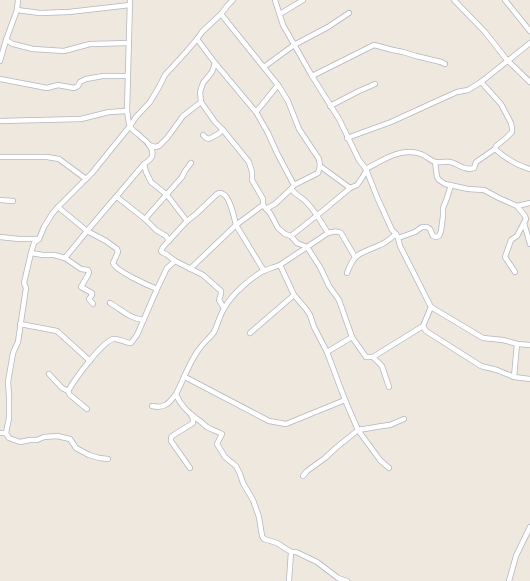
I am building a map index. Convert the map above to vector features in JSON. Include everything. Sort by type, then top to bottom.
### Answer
[{"type":"street","points":[[0,61],[17,10],[18,0]]},
{"type":"street","points":[[108,459],[89,455],[76,448],[70,440],[57,436],[20,442],[9,438],[6,433],[9,418],[8,382],[13,353],[18,342],[26,288],[24,283],[31,253],[34,243],[39,239],[52,214],[86,180],[136,117],[150,102],[165,75],[202,32],[233,0]]},
{"type":"street","points":[[275,0],[283,25],[294,46],[339,119],[347,138],[366,170],[392,230],[397,236],[400,246],[431,307],[483,338],[530,345]]},
{"type":"street","points":[[280,14],[303,0]]},
{"type":"street","points":[[454,0],[485,32],[507,60],[530,82]]},
{"type":"street","points":[[505,0],[530,31]]},
{"type":"street","points":[[17,10],[40,13],[69,12],[130,2],[127,111],[130,126],[133,131],[142,137],[149,145],[152,151],[151,159],[144,164],[65,258]]},
{"type":"street","points":[[264,67],[294,46],[349,13]]},
{"type":"street","points":[[190,268],[236,225],[264,207],[276,204],[292,187],[318,173],[320,166],[319,160],[299,129],[288,101],[278,85],[221,14]]},
{"type":"street","points":[[197,39],[256,112],[268,133],[294,193],[303,199],[317,215],[328,233]]},
{"type":"street","points":[[6,40],[12,44],[33,49],[64,51],[90,44],[129,43]]},
{"type":"street","points":[[347,138],[391,122],[456,92],[468,90],[481,82],[530,43]]},
{"type":"street","points":[[312,76],[374,45],[445,64]]},
{"type":"street","points":[[215,63],[212,72],[203,83],[200,92],[201,102],[215,122],[249,162],[252,172],[252,180],[263,199],[264,207],[278,228],[285,234],[291,236],[297,242],[307,247],[320,267],[329,286],[339,300],[352,337],[366,357],[372,357],[423,326],[431,307]]},
{"type":"street","points":[[0,79],[47,88],[58,85],[74,88],[78,86],[80,82],[103,76],[128,76]]},
{"type":"street","points":[[291,236],[350,188],[357,185],[366,170],[397,153],[408,152],[421,154],[435,162],[450,162],[465,168],[474,168],[476,162],[495,149],[496,146],[512,132],[511,123],[501,104],[481,82]]},
{"type":"street","points":[[330,106],[375,84]]},
{"type":"street","points":[[256,112],[278,85]]},
{"type":"street","points":[[149,145],[155,147],[159,146],[167,138],[183,116],[201,102]]},
{"type":"street","points":[[0,121],[81,119],[109,112],[127,111]]},
{"type":"street","points":[[203,135],[209,139],[223,130]]},
{"type":"street","points":[[495,149],[501,155],[513,162],[530,169]]},
{"type":"street","points":[[0,157],[47,157],[59,159],[86,180]]},
{"type":"street","points":[[435,162],[437,177],[445,184],[468,189],[484,190],[517,206],[525,216],[526,220],[517,236],[511,240],[505,257],[515,272]]},
{"type":"street","points":[[145,219],[167,196],[191,163]]},
{"type":"street","points":[[144,164],[150,182],[167,196],[187,221]]},
{"type":"street","points":[[320,166],[350,188]]},
{"type":"street","points":[[347,273],[355,257],[366,250],[381,245],[397,236],[415,232],[422,227],[427,227],[430,229],[433,236],[439,236],[444,216],[443,208],[452,185]]},
{"type":"street","points":[[224,308],[219,300],[221,291],[203,275],[175,261],[161,251],[187,221],[217,194],[224,194],[229,199],[236,225],[264,271]]},
{"type":"street","points":[[117,197],[145,219],[156,230],[166,236],[169,241]]},
{"type":"street","points":[[0,200],[13,201]]},
{"type":"street","points":[[517,206],[530,203]]},
{"type":"street","points":[[58,207],[87,231],[106,241],[118,250],[113,263],[114,266],[122,272],[157,289]]},
{"type":"street","points":[[524,223],[530,244]]},
{"type":"street","points":[[152,406],[158,408],[168,404],[176,394],[199,348],[209,339],[214,331],[224,308],[231,298],[246,284],[264,271],[280,266],[328,233],[335,231],[338,231],[341,234],[355,257]]},
{"type":"street","points":[[0,237],[39,239]]},
{"type":"street","points":[[297,242],[301,251]]},
{"type":"street","points":[[31,253],[43,255],[54,254],[65,258],[81,269],[88,270],[88,275],[81,287],[92,293],[89,299],[93,304]]},
{"type":"street","points":[[68,391],[90,361],[105,344],[113,339],[129,344],[131,343],[137,335],[167,268],[175,261]]},
{"type":"street","points":[[280,266],[294,295],[310,315],[314,327],[327,352],[358,430],[380,460],[389,468]]},
{"type":"street","points":[[250,333],[294,295]]},
{"type":"street","points":[[110,303],[122,312],[137,319],[143,320]]},
{"type":"street","points":[[20,324],[57,331],[90,361]]},
{"type":"street","points":[[423,326],[426,331],[481,366],[497,370],[514,377],[530,379]]},
{"type":"street","points":[[327,352],[352,337]]},
{"type":"street","points":[[514,377],[517,344]]},
{"type":"street","points":[[372,357],[382,366],[389,387]]},
{"type":"street","points":[[49,374],[62,388],[68,391],[70,395],[87,409]]},
{"type":"street","points":[[185,377],[269,421],[286,424],[345,400]]},
{"type":"street","points":[[176,394],[183,407],[191,415],[208,428],[222,434],[217,444],[225,457],[236,466],[243,483],[253,500],[264,539],[277,543],[291,552],[296,552],[317,562],[338,578],[347,581]]},
{"type":"street","points":[[190,468],[171,441],[171,438],[192,423],[193,418],[191,415]]},
{"type":"street","points":[[303,476],[307,470],[325,458],[337,446],[358,430],[390,426],[404,419]]},
{"type":"street","points":[[0,433],[6,433]]},
{"type":"street","points":[[508,581],[516,556],[530,527]]},
{"type":"street","points":[[289,581],[291,552]]}]
